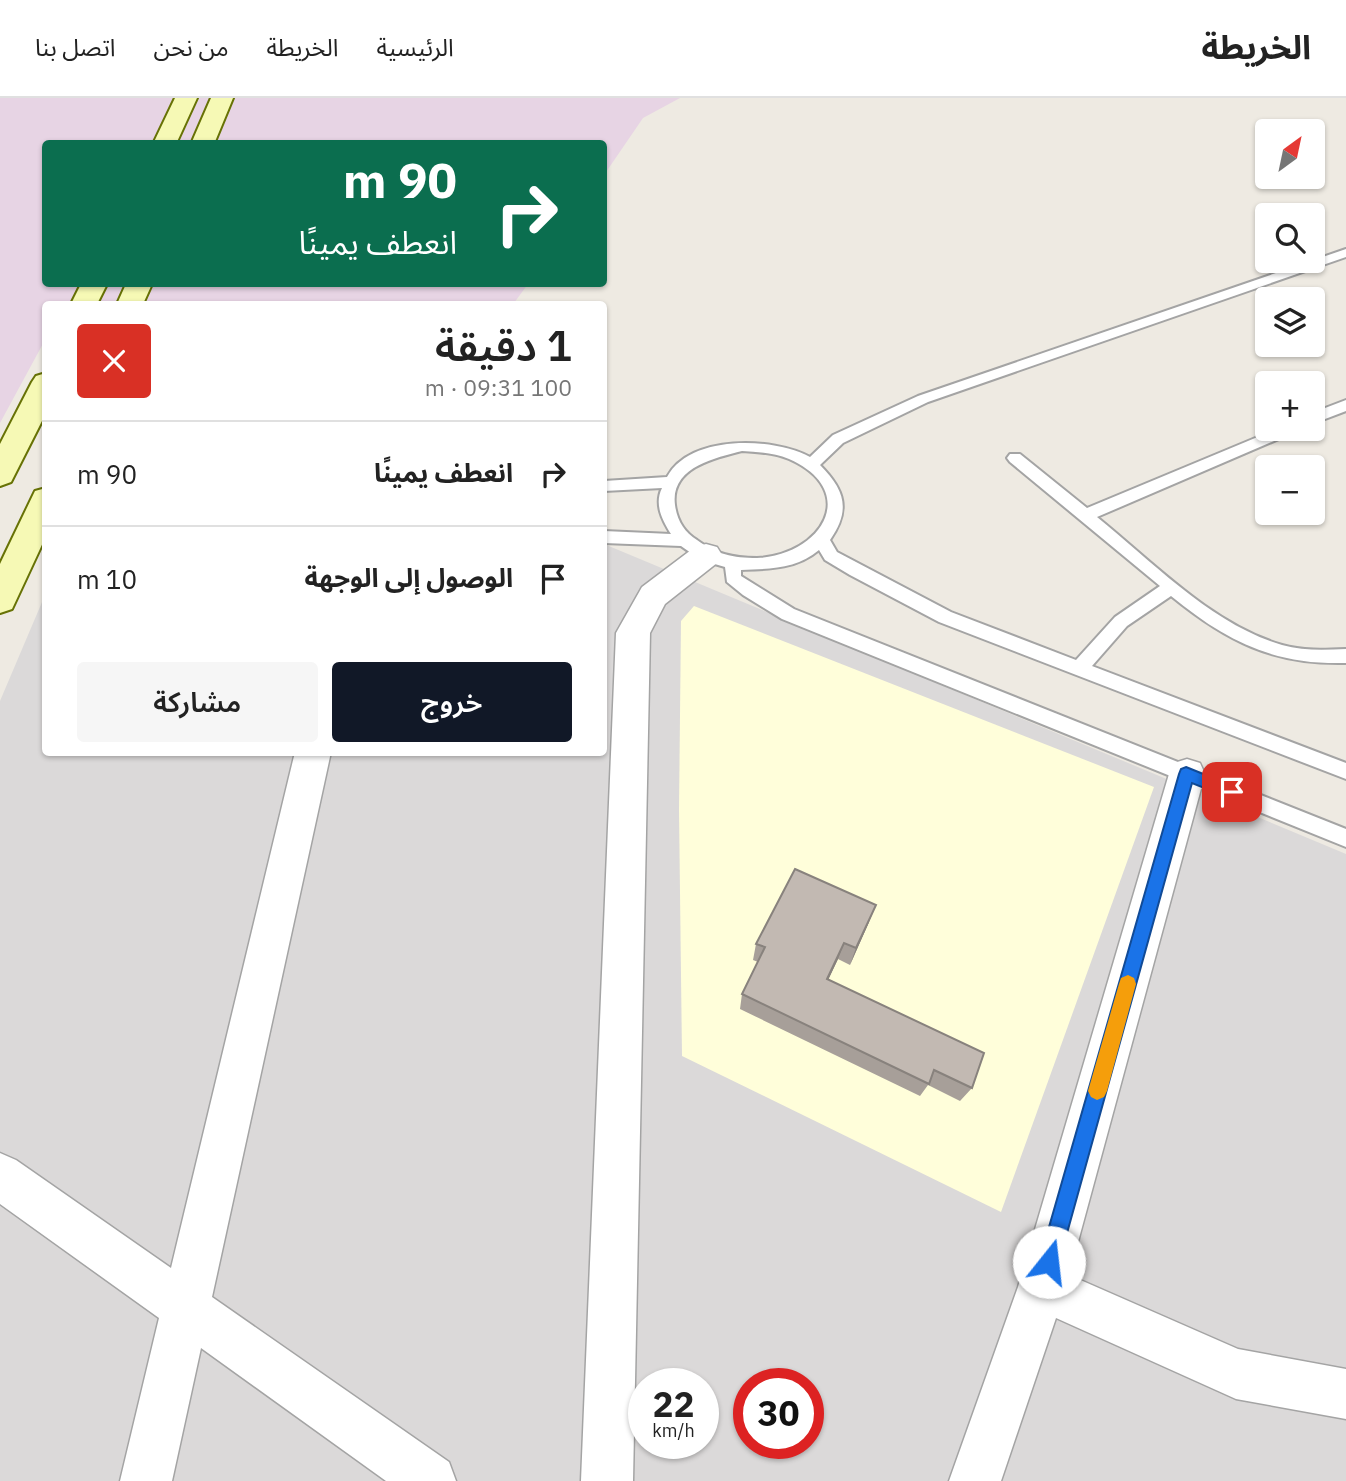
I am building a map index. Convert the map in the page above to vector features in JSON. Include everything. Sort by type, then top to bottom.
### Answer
[{"type":"street","points":[[166,140],[186,98]]},
{"type":"street","points":[[203,140],[222,98]]},
{"type":"street","points":[[0,475],[36,420],[42,398]]},
{"type":"street","points":[[0,600],[42,512]]},
{"type":"street","points":[[607,1481],[633,633],[653,596],[707,553]]},
{"type":"street","points":[[146,1481],[312,756]]},
{"type":"street","points":[[975,1481],[1042,1287],[1186,774]]},
{"type":"street","points":[[0,1176],[429,1481]]},
{"type":"street","points":[[1042,1287],[1236,1374],[1346,1394]]},
{"type":"lane","points":[[811,465],[838,439],[923,399],[1346,253]]},
{"type":"lane","points":[[1325,414],[1346,405]]},
{"type":"lane","points":[[1086,515],[1262,441]]},
{"type":"lane","points":[[607,537],[707,553],[753,565],[793,559],[822,540],[831,528],[835,501],[823,476],[811,465],[779,450],[741,446],[706,453],[685,465],[670,482],[666,493],[667,517],[707,553],[733,578],[768,603],[788,614],[1346,838]]},
{"type":"lane","points":[[1015,457],[1204,614],[1245,639],[1293,654],[1346,656]]},
{"type":"lane","points":[[607,486],[670,482]]},
{"type":"lane","points":[[822,540],[831,556],[898,595],[944,617],[1346,771]]},
{"type":"lane","points":[[1080,668],[1093,648],[1119,621],[1173,587]]},
{"type":"shaded area","points":[[0,98],[680,98],[643,118],[607,171],[607,140],[42,140],[42,287],[526,287],[515,301],[42,301],[42,346],[0,423]]},
{"type":"shaded area","points":[[607,545],[1346,854],[1346,1481],[0,1481],[0,701],[42,602],[42,756],[607,756]]},
{"type":"shaded area","points":[[694,606],[1154,787],[1001,1212],[682,1056],[679,810],[681,621]]},
{"type":"building","points":[[795,869],[876,905],[856,948],[844,943],[827,979],[984,1053],[972,1088],[934,1070],[929,1084],[742,994],[765,947],[756,944]]},
{"type":"slow traffic","points":[[1097,1091],[1128,984]]},
{"type":"route","points":[[1049,1262],[1186,774],[1232,792]]}]
